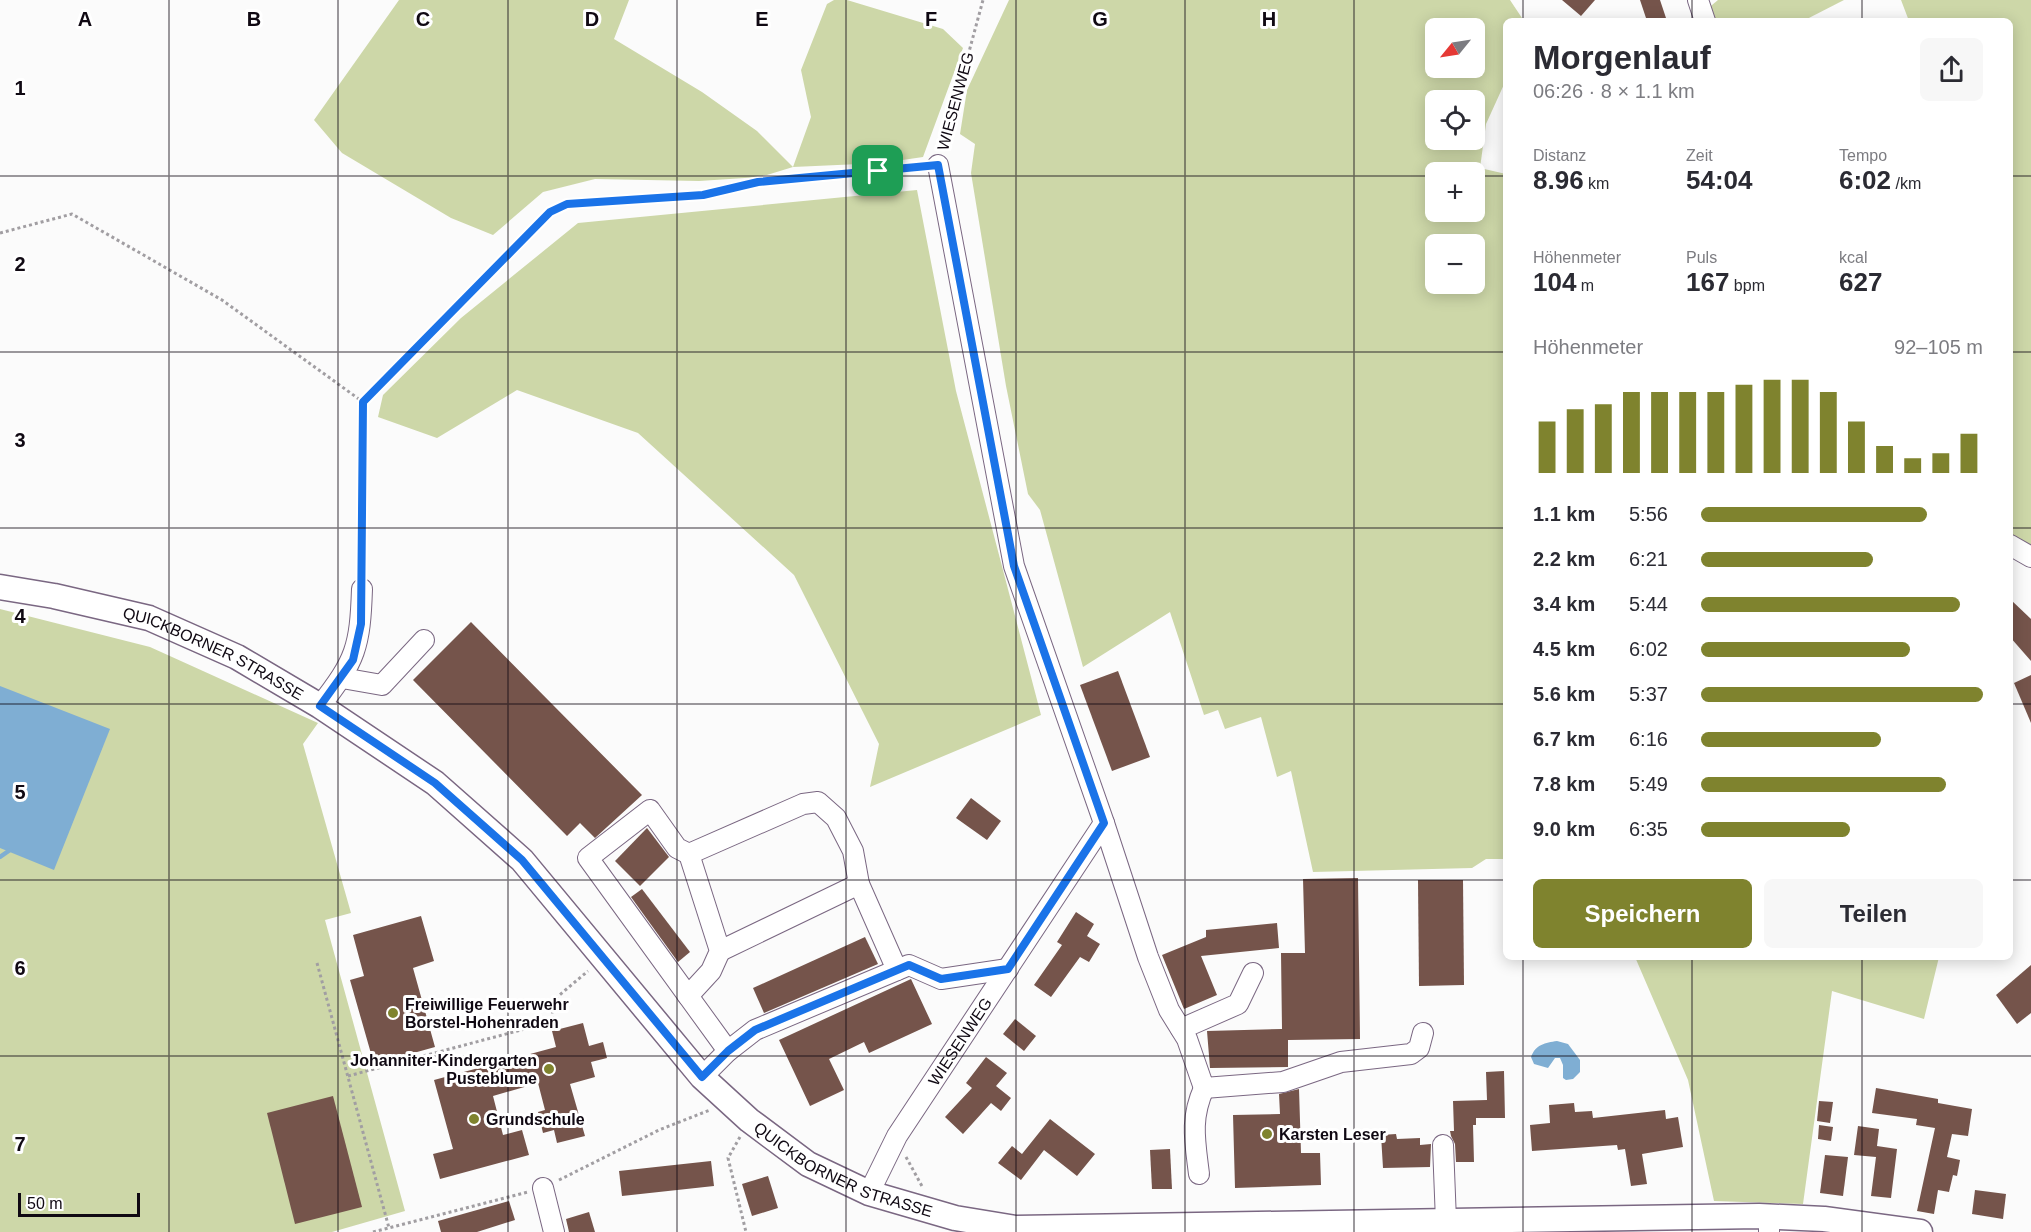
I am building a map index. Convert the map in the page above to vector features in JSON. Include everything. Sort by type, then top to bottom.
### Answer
[{"type":"main road","name":"QUICKBORNER STRASSE","points":[[0,587],[54,596],[148,618],[237,657],[320,706],[435,783],[522,860],[702,1077],[749,1120],[808,1164],[869,1193],[955,1225],[1016,1228],[1405,1227],[1446,1221],[1476,1226],[1769,1224],[1920,1232]]},
{"type":"street","points":[[1698,0],[1704,18]]},
{"type":"street","name":"WIESENWEG","points":[[869,1193],[897,1136],[1104,823],[1014,566],[938,165]]},
{"type":"street","points":[[2013,548],[2031,557]]},
{"type":"street","points":[[320,706],[342,678],[355,651],[361,624],[362,589]]},
{"type":"street","points":[[342,678],[382,685],[424,640]]},
{"type":"street","points":[[689,854],[803,804],[818,802],[836,818],[853,851],[859,884],[897,970]]},
{"type":"street","points":[[720,951],[689,854],[677,848],[650,810],[588,858],[728,1051]]},
{"type":"street","points":[[1104,823],[1137,926],[1169,1010],[1181,1029],[1204,1088],[1195,1109],[1194,1132],[1198,1174]]},
{"type":"street","points":[[688,996],[711,971],[720,951],[859,884]]},
{"type":"street","points":[[702,1077],[728,1051],[755,1030],[909,965],[941,979],[1008,969]]},
{"type":"street","points":[[1181,1029],[1238,1004],[1253,973]]},
{"type":"street","points":[[1204,1088],[1283,1082],[1341,1062],[1412,1054],[1419,1048],[1423,1033]]},
{"type":"street","points":[[1443,1145],[1446,1221]]},
{"type":"street","points":[[543,1188],[554,1232]]},
{"type":"path","name":"WIESENWEG","points":[[938,165],[983,0]]},
{"type":"path","points":[[362,589],[363,402],[550,212],[567,204],[703,195],[758,182],[938,165]]},
{"type":"path","points":[[0,233],[72,214],[222,300],[363,402]]},
{"type":"path","points":[[348,1076],[555,1021],[550,1003],[604,957]]},
{"type":"path","points":[[317,963],[389,1228]]},
{"type":"path","points":[[746,1232],[728,1158],[749,1120]]},
{"type":"path","points":[[897,1136],[913,1173],[924,1189]]},
{"type":"green space","points":[[399,0],[629,0],[614,39],[702,92],[757,131],[793,167],[760,177],[699,181],[595,179],[543,192],[493,235],[451,218],[342,153],[314,120]]},
{"type":"green space","points":[[834,0],[847,0],[943,29],[963,48],[923,157],[882,163],[793,167],[811,117],[801,70],[827,4]]},
{"type":"green space","points":[[1009,0],[1510,0],[1522,18],[1503,18],[1503,87],[1486,124],[1485,131],[1485,90],[1425,90],[1425,150],[1482,150],[1481,162],[1425,162],[1425,222],[1485,222],[1485,169],[1503,173],[1503,859],[1486,859],[1472,868],[1313,872],[1291,771],[1277,777],[1261,717],[1225,729],[1218,710],[1204,715],[1170,612],[1083,667],[1040,510],[1028,494],[1006,386],[971,173],[975,144],[960,134],[967,90]]},
{"type":"green space","points":[[1718,0],[1844,0],[1809,18],[1709,18],[1706,10]]},
{"type":"green space","points":[[1901,0],[2031,0],[2031,546],[2013,536],[2013,18],[1908,18]]},
{"type":"green space","points":[[917,190],[956,391],[1041,715],[870,787],[879,744],[794,575],[638,433],[517,390],[437,438],[378,417],[383,395],[461,318],[578,223]]},
{"type":"green space","points":[[0,609],[150,647],[318,723],[303,744],[351,913],[325,920],[405,1211],[332,1232],[0,1232]]},
{"type":"green space","points":[[1636,960],[1938,960],[1924,1019],[1832,991],[1803,1204],[1714,1201],[1688,1080]]},
{"type":"water","points":[[0,686],[110,729],[54,870],[0,848]]},
{"type":"water","points":[[1557,1041],[1568,1044],[1580,1060],[1580,1072],[1573,1079],[1563,1078],[1563,1065],[1560,1058],[1555,1058],[1548,1068],[1534,1064],[1531,1057],[1538,1047]]},
{"type":"building","points":[[1562,0],[1595,0],[1581,16]]},
{"type":"building","points":[[1640,0],[1660,0],[1666,18],[1646,18]]},
{"type":"building","points":[[2013,602],[2031,619],[2031,661],[2013,640]]},
{"type":"building","points":[[471,622],[642,795],[595,838],[580,823],[567,836],[413,680]]},
{"type":"building","points":[[1118,671],[1150,757],[1112,771],[1080,685]]},
{"type":"building","points":[[2031,675],[2031,723],[2014,683]]},
{"type":"building","points":[[971,798],[1001,821],[987,840],[956,818]]},
{"type":"building","points":[[647,828],[669,857],[640,886],[615,861]]},
{"type":"building","points":[[1358,878],[1360,1039],[1288,1040],[1288,1067],[1210,1068],[1207,1031],[1282,1029],[1281,953],[1305,953],[1303,879]]},
{"type":"building","points":[[1418,880],[1463,880],[1464,985],[1419,986]]},
{"type":"building","points":[[642,889],[690,952],[678,962],[631,897]]},
{"type":"building","points":[[1076,912],[1094,924],[1087,936],[1100,944],[1089,962],[1080,957],[1051,997],[1034,985],[1062,945],[1057,942]]},
{"type":"building","name":"Freiwillige Feuerwehr Borstel-Hohenraden","points":[[421,916],[434,961],[413,968],[435,1047],[374,1064],[350,980],[364,976],[353,935]]},
{"type":"building","points":[[1277,923],[1279,948],[1201,956],[1217,995],[1184,1009],[1162,955],[1206,937],[1206,930]]},
{"type":"building","points":[[865,937],[878,964],[764,1013],[753,988]]},
{"type":"building","points":[[2031,965],[2031,1013],[2017,1024],[1996,995]]},
{"type":"building","points":[[911,979],[932,1024],[869,1053],[864,1042],[829,1059],[844,1090],[810,1106],[779,1040]]},
{"type":"building","points":[[1015,1019],[1036,1036],[1024,1051],[1003,1034]]},
{"type":"building","points":[[583,1023],[589,1046],[603,1042],[607,1058],[591,1062],[595,1077],[570,1084],[585,1136],[557,1143],[554,1130],[543,1133],[538,1112],[545,1110],[538,1083],[493,1096],[503,1135],[522,1130],[529,1155],[440,1179],[433,1154],[453,1149],[434,1080],[556,1047],[552,1031]]},
{"type":"building","points":[[986,1057],[1007,1073],[996,1086],[1011,1098],[1001,1111],[991,1103],[963,1134],[945,1117],[972,1088],[966,1083]]},
{"type":"building","points":[[1504,1071],[1505,1118],[1476,1118],[1476,1125],[1473,1125],[1474,1162],[1456,1162],[1455,1144],[1450,1131],[1454,1131],[1453,1101],[1487,1100],[1486,1072]]},
{"type":"building","points":[[1876,1088],[1938,1099],[1938,1103],[1972,1109],[1968,1136],[1952,1134],[1947,1157],[1960,1160],[1957,1176],[1953,1175],[1949,1192],[1938,1190],[1934,1214],[1917,1211],[1935,1128],[1916,1125],[1917,1119],[1872,1113]]},
{"type":"building","name":"Karsten Leser","points":[[1299,1089],[1301,1153],[1320,1153],[1321,1185],[1235,1188],[1233,1115],[1280,1114],[1279,1094]]},
{"type":"building","points":[[333,1096],[362,1207],[295,1224],[267,1113]]},
{"type":"building","points":[[1819,1101],[1833,1102],[1830,1123],[1817,1121]]},
{"type":"building","points":[[1574,1103],[1575,1112],[1592,1111],[1593,1118],[1665,1110],[1666,1119],[1678,1117],[1683,1147],[1642,1154],[1647,1184],[1631,1186],[1625,1149],[1618,1150],[1617,1145],[1532,1151],[1530,1125],[1550,1123],[1549,1105]]},
{"type":"building","points":[[1050,1119],[1095,1154],[1077,1176],[1044,1150],[1021,1180],[998,1163],[1012,1146],[1022,1154]]},
{"type":"building","points":[[1819,1125],[1833,1127],[1831,1141],[1818,1139]]},
{"type":"building","points":[[1858,1126],[1879,1129],[1877,1146],[1897,1149],[1891,1198],[1871,1196],[1876,1157],[1854,1155]]},
{"type":"building","points":[[1396,1134],[1397,1139],[1420,1138],[1420,1145],[1431,1144],[1430,1167],[1383,1168],[1381,1135]]},
{"type":"building","points":[[1170,1149],[1172,1189],[1152,1189],[1150,1150]]},
{"type":"building","points":[[1825,1155],[1848,1157],[1843,1196],[1820,1193]]},
{"type":"building","points":[[711,1161],[714,1186],[622,1196],[619,1171]]},
{"type":"building","points":[[768,1176],[778,1208],[752,1216],[742,1184]]},
{"type":"building","points":[[1975,1190],[2006,1194],[2003,1219],[1972,1214]]},
{"type":"building","points":[[509,1201],[515,1220],[477,1232],[441,1232],[438,1221]]},
{"type":"building","points":[[589,1212],[595,1232],[569,1232],[566,1219]]},
{"type":"waterway","points":[[0,857],[10,850]]},
{"type":"place","name":"Freiwillige Feuerwehr Borstel-Hohenraden","points":[[393,1013]]},
{"type":"place","name":"Johanniter-Kindergarten Pusteblume","points":[[549,1069]]},
{"type":"place","name":"Grundschule","points":[[474,1119]]},
{"type":"place","name":"Karsten Leser","points":[[1267,1134]]},
{"type":"route","points":[[938,165],[1014,566],[1104,823],[1008,969],[941,979],[909,965],[755,1030],[728,1051],[702,1077],[522,860],[435,783],[320,706],[353,660],[361,624],[363,402],[550,212],[567,204],[703,195],[758,182],[878,171],[938,165]]}]
